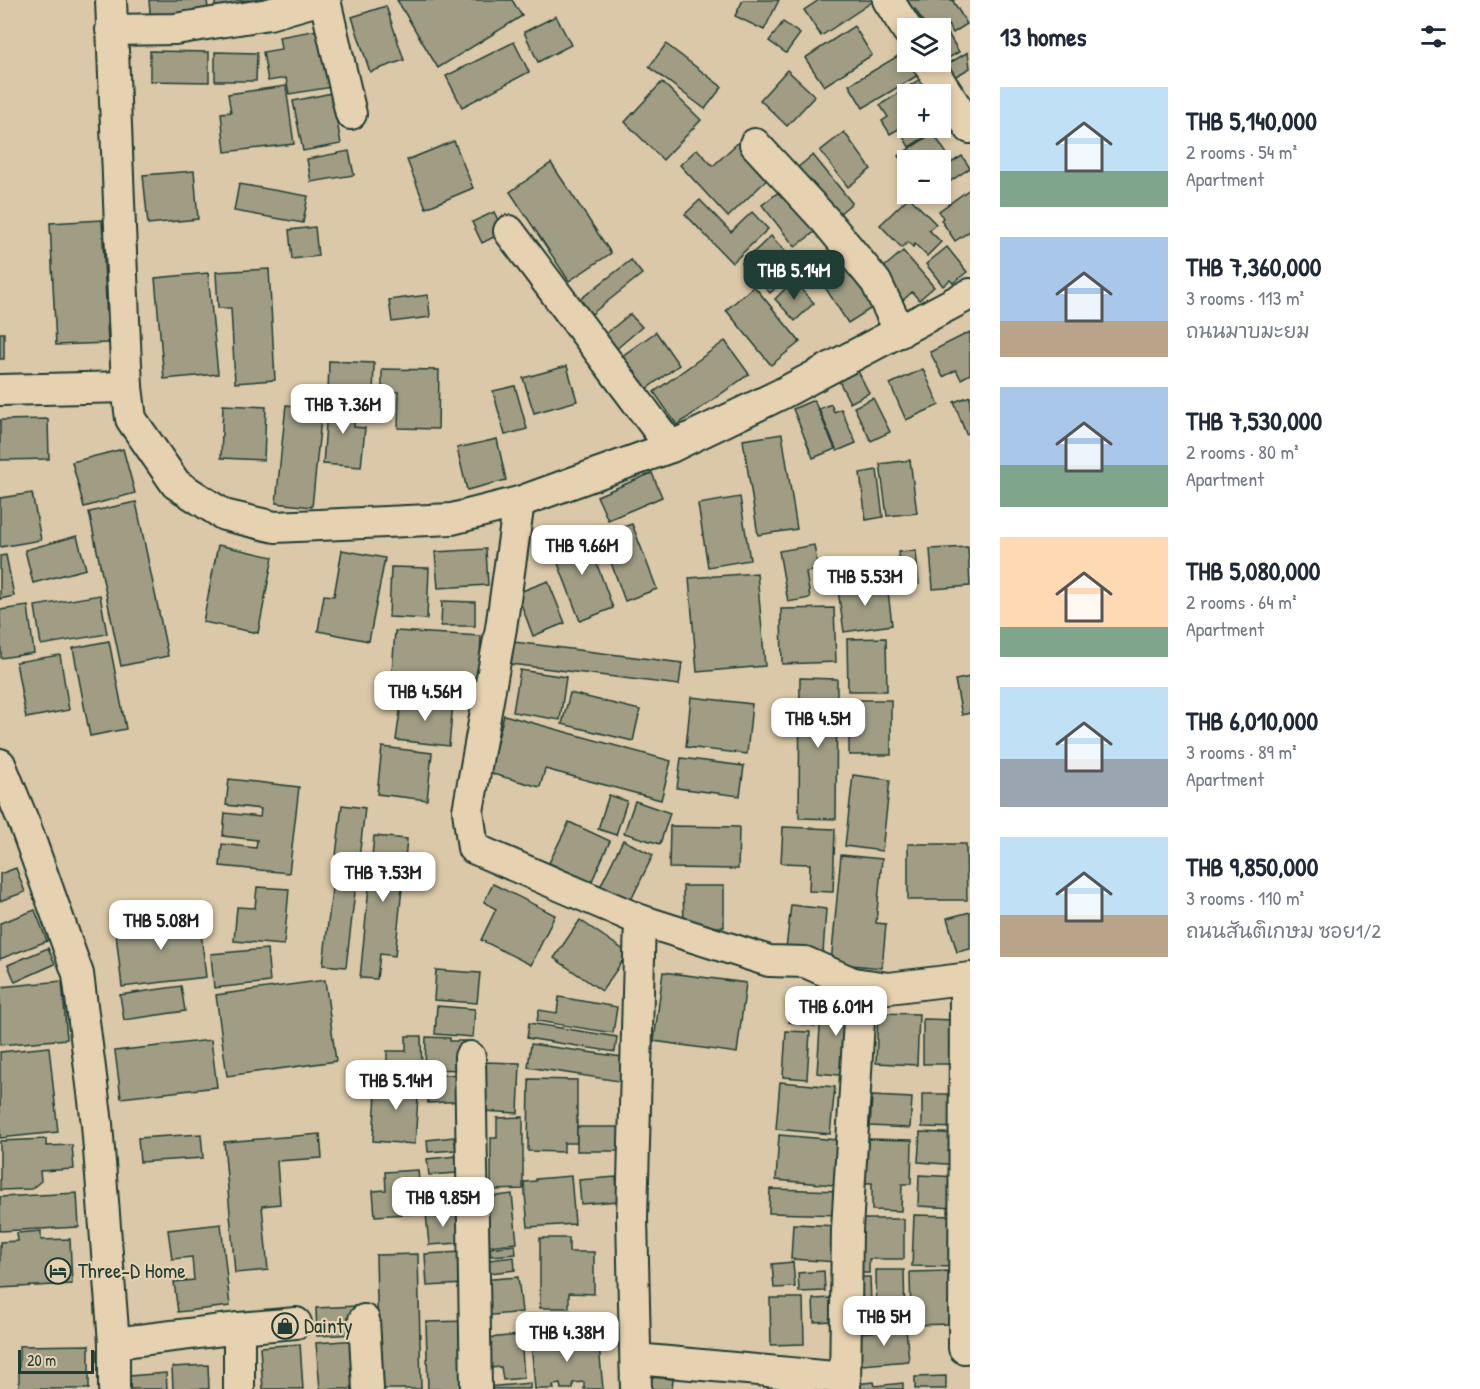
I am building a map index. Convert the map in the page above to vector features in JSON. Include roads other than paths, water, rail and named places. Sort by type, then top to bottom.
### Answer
[{"type":"street","points":[[111,0],[127,387],[131,419],[176,484],[224,514],[275,527],[452,519],[519,502],[671,447],[781,394],[970,294]]},
{"type":"street","points":[[111,30],[175,29],[268,14],[318,0]]},
{"type":"street","points":[[325,0],[351,114]]},
{"type":"street","points":[[888,0],[900,18]]},
{"type":"street","points":[[934,72],[970,128]]},
{"type":"street","points":[[755,144],[826,221],[876,282],[900,332]]},
{"type":"street","points":[[509,231],[671,447]]},
{"type":"street","points":[[0,390],[127,387]]},
{"type":"street","points":[[519,502],[501,628],[468,811],[473,848],[640,920],[770,961],[805,962],[853,983],[889,988],[968,979],[963,1348]]},
{"type":"street","points":[[0,764],[26,828],[78,974],[97,1124],[114,1343],[114,1389]]},
{"type":"street","points":[[636,1389],[632,1218],[640,920]]},
{"type":"street","points":[[636,1359],[845,1383],[847,1230],[860,1002],[853,983]]},
{"type":"street","points":[[470,1057],[476,1389]]},
{"type":"street","points":[[364,1320],[368,1389]]},
{"type":"street","points":[[114,1343],[296,1323]]},
{"type":"street","points":[[239,1328],[239,1389]]},
{"type":"place","name":"Three-D Home","points":[[58,1271]]},
{"type":"place","name":"Dainty","points":[[285,1326]]}]
